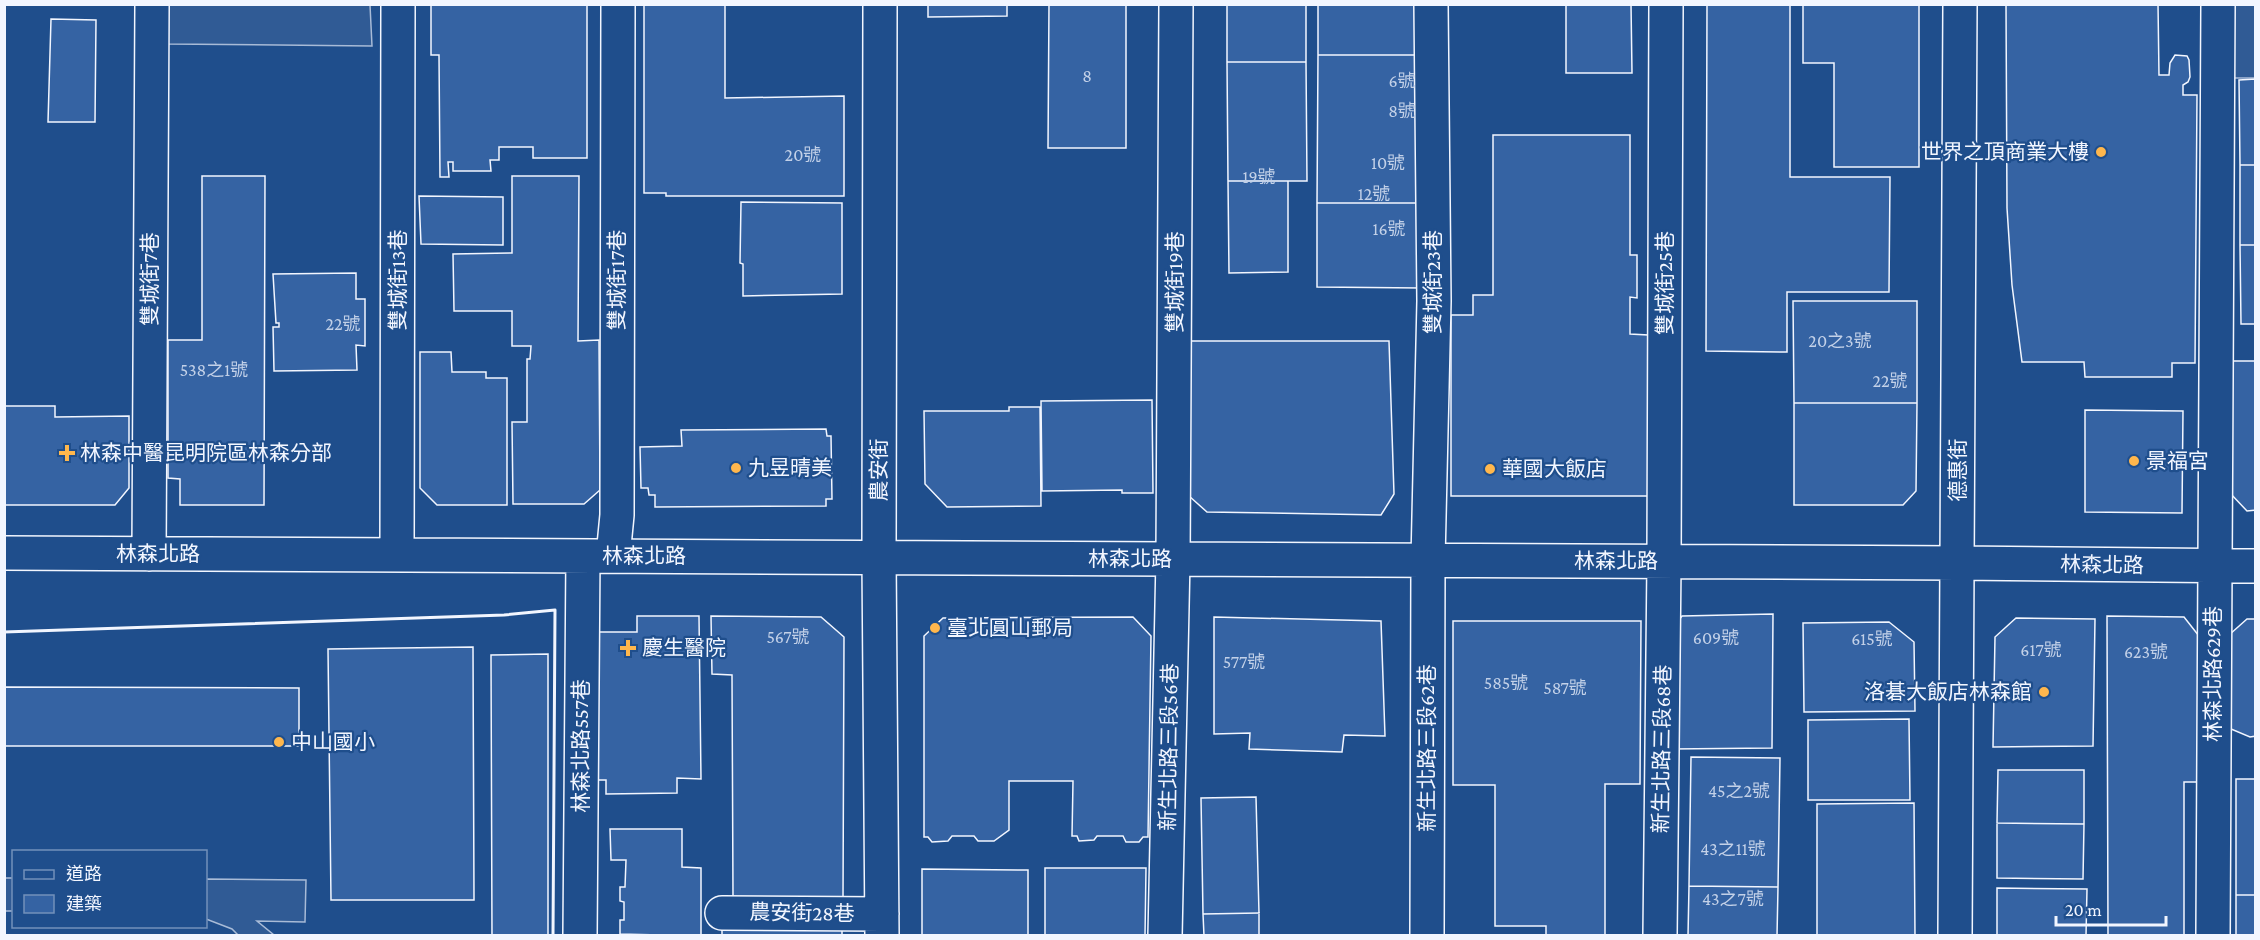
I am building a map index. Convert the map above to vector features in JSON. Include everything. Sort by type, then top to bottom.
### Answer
[{"type":"street","name":"雙城街7巷","points":[[149,554],[152,4]]},
{"type":"street","name":"雙城街13巷","points":[[397,555],[398,4]]},
{"type":"street","name":"雙城街17巷","points":[[598,556],[617,503],[618,4]]},
{"type":"street","name":"農安街","points":[[880,4],[879,558],[882,925]]},
{"type":"street","name":"雙城街19巷","points":[[1173,559],[1176,4]]},
{"type":"street","name":"雙城街23巷","points":[[1428,560],[1434,302],[1431,4]]},
{"type":"street","name":"雙城街25巷","points":[[1664,562],[1666,4]]},
{"type":"street","name":"德惠街","points":[[1955,936],[1960,4]]},
{"type":"street","name":"林森北路629巷","points":[[2212,936],[2218,4]]},
{"type":"street","name":"林森北路","points":[[4,553],[2256,566]]},
{"type":"street","name":"林森北路557巷","points":[[580,936],[598,556]]},
{"type":"street","name":"新生北路三段56巷","points":[[1165,936],[1173,559]]},
{"type":"street","name":"新生北路三段62巷","points":[[1427,936],[1428,560]]},
{"type":"street","name":"新生北路三段68巷","points":[[1660,936],[1664,562]]},
{"type":"street","name":"農安街28巷","points":[[722,913],[882,925]]},
{"type":"shaded area","points":[[169,5],[370,5],[372,46],[167,44]]},
{"type":"shaded area","points":[[2233,5],[2255,5],[2255,78],[2233,78]]},
{"type":"shaded area","points":[[4,878],[12,878],[12,911],[5,911]]},
{"type":"shaded area","points":[[207,879],[306,880],[305,922],[257,921],[274,935],[238,935],[232,929],[207,919]]},
{"type":"building","points":[[431,4],[587,4],[587,158],[533,158],[533,147],[499,147],[499,160],[490,160],[491,171],[453,171],[453,162],[448,162],[449,177],[440,177],[439,55],[431,55]]},
{"type":"building","points":[[644,4],[725,4],[725,98],[844,96],[844,196],[666,196],[666,193],[644,193]]},
{"type":"building","points":[[928,4],[1007,4],[1007,16],[928,17]]},
{"type":"building","points":[[1049,4],[1126,4],[1126,148],[1048,148]]},
{"type":"building","points":[[1227,4],[1306,4],[1306,62],[1227,62]]},
{"type":"building","points":[[1318,4],[1422,4],[1421,55],[1318,55]]},
{"type":"building","points":[[1566,4],[1631,4],[1632,73],[1566,73]]},
{"type":"building","points":[[1707,4],[1790,4],[1790,177],[1890,177],[1889,292],[1787,292],[1787,352],[1706,351]]},
{"type":"building","points":[[1803,4],[1919,4],[1919,167],[1834,167],[1834,63],[1803,63]]},
{"type":"building","name":"世界之頂商業大樓","points":[[2006,4],[2158,4],[2159,75],[2169,75],[2170,63],[2175,55],[2187,56],[2189,60],[2190,77],[2183,85],[2183,95],[2197,95],[2195,363],[2172,363],[2172,377],[2085,377],[2084,362],[2022,362],[2012,285],[2007,208]]},
{"type":"building","points":[[51,19],[96,20],[95,122],[48,122]]},
{"type":"building","points":[[1318,55],[1421,55],[1421,203],[1317,203]]},
{"type":"building","points":[[1227,62],[1306,62],[1307,181],[1228,181]]},
{"type":"building","points":[[2256,79],[2256,165],[2240,165],[2239,80]]},
{"type":"building","points":[[1493,135],[1630,135],[1630,255],[1637,255],[1637,298],[1630,297],[1630,334],[1648,335],[1648,496],[1451,496],[1451,315],[1473,315],[1473,295],[1493,295]]},
{"type":"building","points":[[2240,165],[2256,165],[2256,245],[2240,245]]},
{"type":"building","points":[[202,176],[265,176],[264,505],[180,505],[180,479],[168,478],[168,340],[202,340]]},
{"type":"building","points":[[512,176],[579,176],[578,341],[599,340],[600,490],[584,504],[513,504],[512,422],[527,422],[527,359],[530,359],[531,346],[512,346],[512,311],[454,311],[453,254],[512,253]]},
{"type":"building","points":[[1228,181],[1288,181],[1288,272],[1229,273]]},
{"type":"building","points":[[419,196],[503,197],[503,245],[421,244]]},
{"type":"building","points":[[741,202],[842,203],[842,294],[743,296],[743,264],[740,263]]},
{"type":"building","points":[[1317,203],[1421,203],[1421,288],[1317,287]]},
{"type":"building","points":[[2240,245],[2256,245],[2256,324],[2241,324]]},
{"type":"building","points":[[356,273],[356,299],[365,299],[365,346],[356,345],[357,370],[274,371],[273,327],[279,327],[279,323],[276,323],[273,274]]},
{"type":"building","points":[[1793,301],[1917,301],[1917,403],[1794,403]]},
{"type":"building","points":[[1188,341],[1389,341],[1394,494],[1381,515],[1207,512],[1189,496]]},
{"type":"building","points":[[420,352],[451,352],[452,372],[486,372],[486,378],[507,378],[507,505],[437,505],[420,488]]},
{"type":"building","points":[[2231,361],[2256,361],[2256,510],[2247,511],[2229,492]]},
{"type":"building","points":[[1152,400],[1153,493],[1122,493],[1122,490],[1042,491],[1041,401]]},
{"type":"building","points":[[1794,403],[1917,403],[1916,491],[1903,505],[1794,505]]},
{"type":"building","name":"林森中醫昆明院區林森分部","points":[[4,406],[55,406],[55,417],[129,416],[129,488],[115,505],[4,505]]},
{"type":"building","points":[[1009,407],[1040,407],[1041,506],[947,507],[925,484],[924,411],[1009,411]]},
{"type":"building","name":"景福宮","points":[[2085,410],[2183,411],[2182,513],[2085,512]]},
{"type":"building","name":"九昱晴美","points":[[826,429],[827,436],[831,436],[832,499],[826,499],[826,506],[655,507],[655,495],[649,495],[648,488],[641,488],[640,447],[682,446],[681,430]]},
{"type":"building","points":[[1773,614],[1772,748],[1671,749],[1668,634],[1682,616]]},
{"type":"building","points":[[637,616],[699,616],[701,779],[677,778],[677,793],[606,794],[606,780],[598,780],[597,632],[637,632]]},
{"type":"building","points":[[711,616],[821,617],[844,637],[843,901],[733,897],[732,675],[712,674]]},
{"type":"building","points":[[2107,616],[2184,617],[2199,636],[2198,782],[2184,782],[2184,936],[2108,936]]},
{"type":"building","points":[[1133,617],[1151,636],[1148,837],[1143,837],[1139,842],[1126,842],[1123,836],[1097,836],[1094,840],[1079,841],[1077,836],[1072,836],[1073,781],[1009,781],[1009,830],[994,841],[978,841],[974,836],[952,836],[948,841],[932,842],[928,837],[924,837],[924,636],[943,618]]},
{"type":"building","points":[[1214,617],[1381,621],[1385,736],[1344,735],[1342,752],[1249,749],[1250,733],[1214,734]]},
{"type":"building","name":"洛碁大飯店林森館","points":[[2016,618],[2095,619],[2093,746],[1993,747],[1995,637]]},
{"type":"building","points":[[2247,619],[2256,619],[2256,736],[2250,737],[2231,729],[2229,635]]},
{"type":"building","points":[[1453,621],[1641,621],[1640,784],[1605,784],[1605,936],[1546,936],[1546,926],[1495,926],[1495,785],[1453,785]]},
{"type":"building","points":[[1889,622],[1914,642],[1915,711],[1804,712],[1803,623]]},
{"type":"building","points":[[473,647],[474,900],[331,900],[328,649]]},
{"type":"building","points":[[548,654],[548,936],[492,936],[491,655]]},
{"type":"building","points":[[4,687],[299,688],[299,746],[4,746]]},
{"type":"building","points":[[1909,719],[1910,800],[1808,800],[1808,720]]},
{"type":"building","points":[[1691,757],[1780,758],[1778,887],[1689,886]]},
{"type":"building","points":[[1998,770],[2084,770],[2084,824],[1997,823]]},
{"type":"building","points":[[2236,779],[2256,779],[2256,895],[2236,895]]},
{"type":"building","points":[[1256,797],[1259,913],[1203,914],[1201,798]]},
{"type":"building","points":[[1914,803],[1915,936],[1817,936],[1817,804]]},
{"type":"building","points":[[1997,823],[2084,824],[2083,879],[1997,878]]},
{"type":"building","points":[[610,829],[682,829],[682,867],[701,868],[701,936],[620,934],[620,920],[624,920],[624,902],[620,901],[620,887],[625,887],[626,860],[611,860]]},
{"type":"building","points":[[1045,868],[1146,868],[1145,936],[1045,936]]},
{"type":"building","points":[[922,869],[1028,870],[1028,936],[922,936]]},
{"type":"building","points":[[1689,886],[1778,887],[1777,936],[1688,936]]},
{"type":"building","points":[[1997,888],[2087,889],[2086,936],[1997,936]]},
{"type":"building","points":[[2236,895],[2256,895],[2256,936],[2236,936]]},
{"type":"building","points":[[1259,913],[1259,936],[1204,936],[1203,914]]},
{"type":"building","points":[[722,924],[842,924],[842,936],[722,936]]},
{"type":"wall","points":[[4,632],[504,615],[555,610],[553,936]]},
{"type":"place","name":"世界之頂商業大樓","points":[[2101,152]]},
{"type":"place","name":"林森中醫昆明院區林森分部","points":[[67,453]]},
{"type":"place","name":"景福宮","points":[[2134,461]]},
{"type":"place","name":"九昱晴美","points":[[736,468]]},
{"type":"place","name":"華國大飯店","points":[[1490,469]]},
{"type":"place","name":"臺北圓山郵局","points":[[935,628]]},
{"type":"place","name":"慶生醫院","points":[[628,648]]},
{"type":"place","name":"洛碁大飯店林森館","points":[[2044,692]]},
{"type":"place","name":"中山國小","points":[[279,742]]}]
